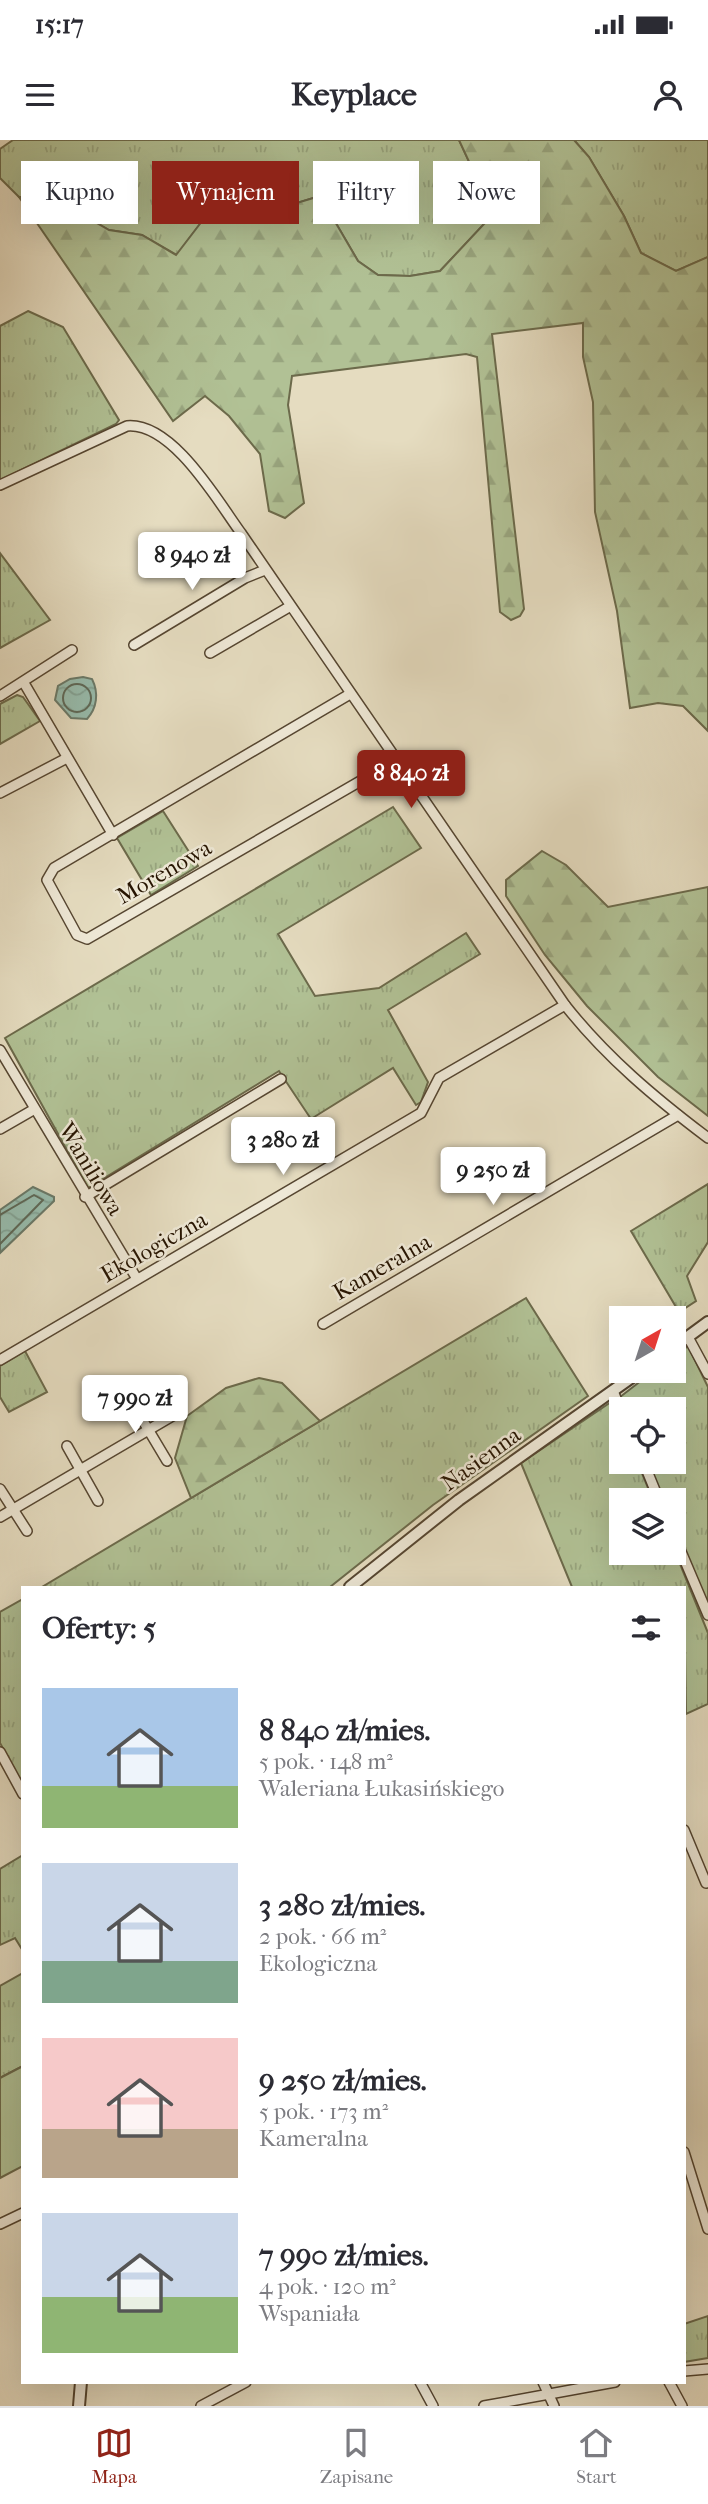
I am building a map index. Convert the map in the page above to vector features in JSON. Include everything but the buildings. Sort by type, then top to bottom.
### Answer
[{"type":"street","points":[[0,485],[117,430],[142,426],[158,434],[183,458],[265,570],[565,1005],[610,1057],[708,1138]]},
{"type":"street","points":[[134,645],[233,584],[265,570]]},
{"type":"street","points":[[210,653],[289,607]]},
{"type":"street","points":[[0,696],[72,650]]},
{"type":"street","points":[[24,683],[113,835]]},
{"type":"street","name":"Morenowa","points":[[350,694],[49,873],[47,880],[82,938],[87,939],[396,761]]},
{"type":"street","points":[[0,793],[67,758]]},
{"type":"street","name":"Ekologiczna","points":[[0,1360],[421,1113],[439,1078],[565,1005]]},
{"type":"street","points":[[0,1050],[33,1110]]},
{"type":"street","points":[[85,1197],[281,1079]]},
{"type":"street","name":"Waniliowa","points":[[0,1129],[33,1110],[137,1279]]},
{"type":"street","name":"Kameralna","points":[[323,1324],[678,1115]]},
{"type":"street","points":[[708,1322],[688,1337],[708,1374]]},
{"type":"street","name":"Nasienna","points":[[351,1586],[459,1500],[624,1383]]},
{"type":"street","points":[[613,1391],[615,1397]]},
{"type":"street","points":[[127,1394],[167,1461]]},
{"type":"street","points":[[0,1517],[179,1412]]},
{"type":"street","points":[[67,1446],[98,1501]]},
{"type":"street","points":[[0,1489],[27,1531]]},
{"type":"street","points":[[686,1563],[708,1615]]},
{"type":"street","points":[[0,1752],[21,1790]]},
{"type":"street","points":[[686,1836],[706,1883]]},
{"type":"street","points":[[686,2158],[708,2229]]},
{"type":"street","points":[[0,2224],[21,2214]]},
{"type":"street","points":[[686,2371],[708,2369]]},
{"type":"street","points":[[79,2406],[81,2384]]},
{"type":"street","points":[[201,2406],[242,2384]]},
{"type":"street","points":[[421,2384],[433,2406]]},
{"type":"street","points":[[544,2384],[554,2406]]},
{"type":"street","points":[[484,2406],[547,2392],[601,2384]]},
{"type":"street","points":[[670,2384],[682,2406]]},
{"type":"green space","points":[[13,140],[459,140],[469,161],[433,161],[433,224],[484,224],[440,271],[410,276],[378,275],[358,261],[336,224],[419,224],[419,161],[313,161],[313,198],[299,202],[299,161],[152,161],[152,224],[200,224],[177,255],[142,235],[109,230],[99,224],[138,224],[138,161],[21,161],[19,197],[0,178],[0,149]]},
{"type":"green space","points":[[459,140],[574,140],[589,157],[624,216],[641,253],[676,271],[708,257],[708,731],[683,706],[658,703],[630,708],[617,611],[595,512],[593,402],[583,357],[583,323],[492,334],[524,609],[520,616],[511,620],[500,612],[477,357],[466,354],[292,376],[288,405],[304,503],[285,518],[269,511],[260,454],[229,416],[205,396],[173,421],[38,224],[99,224],[109,230],[142,235],[176,255],[200,224],[299,224],[299,202],[313,198],[313,224],[336,224],[358,261],[378,275],[410,276],[440,271],[484,224],[540,224],[540,161],[469,161]]},
{"type":"green space","points":[[574,140],[708,140],[708,257],[676,271],[641,253],[624,216],[589,157]]},
{"type":"green space","points":[[28,311],[63,327],[119,420],[116,424],[0,480],[0,326]]},
{"type":"green space","points":[[0,553],[50,620],[0,648]]},
{"type":"green space","points":[[17,695],[23,697],[40,721],[0,744],[0,704]]},
{"type":"green space","points":[[393,807],[421,848],[278,934],[315,996],[379,988],[466,933],[480,954],[388,1010],[428,1082],[421,1102],[416,1105],[393,1068],[311,1119],[279,1071],[88,1188],[5,1038]]},
{"type":"green space","points":[[163,811],[198,866],[151,895],[117,838]]},
{"type":"green space","points":[[542,851],[566,865],[608,907],[708,887],[708,1116],[658,1077],[587,1006],[545,955],[506,896],[506,880]]},
{"type":"green space","points":[[708,1184],[708,1242],[687,1276],[696,1301],[686,1307],[675,1306],[631,1231]]},
{"type":"green space","points":[[526,1298],[588,1396],[433,1505],[331,1586],[44,1586]]},
{"type":"green space","points":[[688,1346],[708,1387],[708,1613],[686,1559],[686,1488],[657,1488],[651,1474],[686,1474],[686,1397],[620,1397],[638,1383],[686,1383]]},
{"type":"green space","points":[[25,1351],[47,1392],[9,1412],[0,1397],[0,1366]]},
{"type":"green space","points":[[259,1378],[282,1383],[320,1421],[191,1498],[175,1458],[187,1416],[226,1388]]},
{"type":"green space","points":[[609,1403],[609,1474],[642,1474],[648,1488],[609,1488],[609,1565],[680,1565],[708,1633],[708,1704],[686,1714],[686,1586],[572,1586],[521,1463]]},
{"type":"green space","points":[[21,1600],[21,1781],[0,1743],[0,1612]]},
{"type":"green space","points":[[21,1856],[21,1948],[15,1938],[0,1945],[0,1869]]},
{"type":"green space","points":[[21,1974],[21,2067],[0,2078],[0,1986]]},
{"type":"green space","points":[[21,2067],[21,2167],[0,2178],[0,2078]]},
{"type":"green space","points":[[708,2316],[708,2358],[686,2362],[686,2323]]},
{"type":"water","points":[[70,679],[92,679],[96,690],[95,705],[87,719],[71,718],[55,700],[58,686]]},
{"type":"water","points":[[33,1187],[54,1197],[54,1201],[0,1253],[0,1210]]}]
